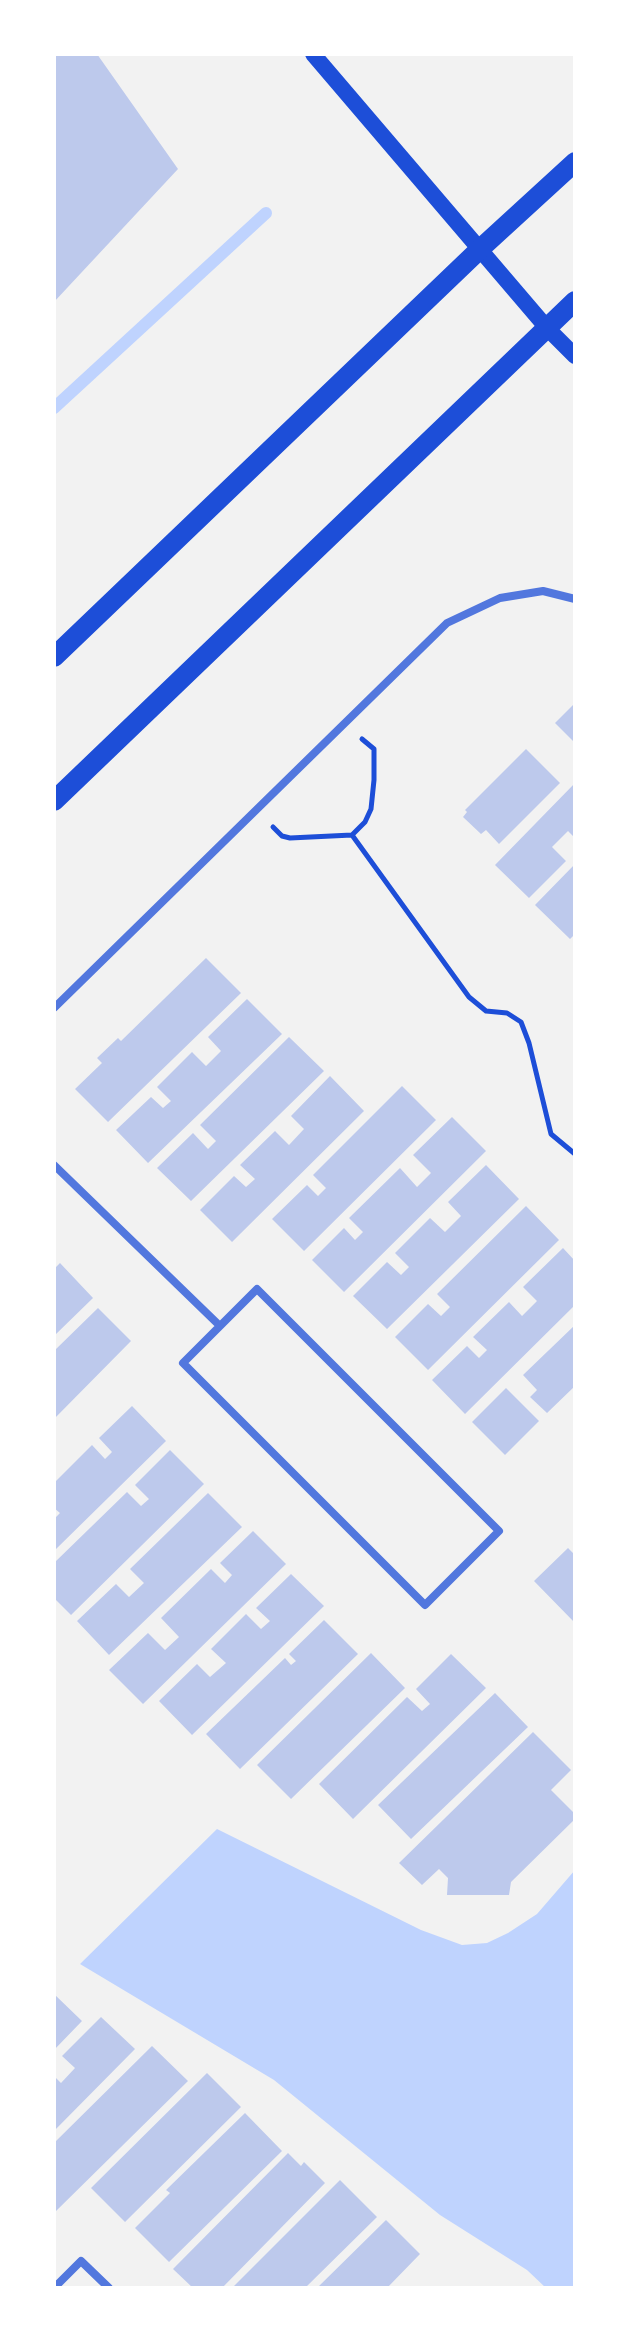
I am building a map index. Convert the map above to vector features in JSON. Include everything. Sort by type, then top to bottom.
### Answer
[{"type":"main road","points":[[313,54],[547,328],[575,356]]},
{"type":"main road","points":[[54,657],[575,162]]},
{"type":"main road","points":[[54,801],[575,301]]},
{"type":"street","points":[[54,1008],[447,623],[500,598],[543,591],[575,599]]},
{"type":"street","points":[[54,1165],[220,1326]]},
{"type":"street","points":[[257,1289],[499,1531],[425,1605],[183,1363],[220,1326],[257,1289]]},
{"type":"street","points":[[54,2288],[81,2261],[109,2288]]},
{"type":"path","points":[[256,811],[282,836],[290,838],[352,835],[365,822],[371,809],[374,749],[344,723]]},
{"type":"path","points":[[352,835],[469,997],[486,1011],[507,1013],[521,1022],[551,1134],[575,1154]]},
{"type":"water","points":[[217,1829],[421,1930],[462,1945],[487,1943],[537,1914],[575,1870],[575,2288],[546,2288],[527,2270],[440,2215],[274,2080],[80,1964]]},
{"type":"building","points":[[54,54],[97,54],[178,169],[54,302]]},
{"type":"building","points":[[575,703],[575,743],[555,723]]},
{"type":"building","points":[[526,749],[560,783],[499,844],[486,830],[481,834],[463,817],[467,812],[465,810]]},
{"type":"building","points":[[575,783],[575,838],[568,831],[552,847],[566,861],[529,898],[495,865]]},
{"type":"building","points":[[575,864],[575,934],[570,939],[535,905]]},
{"type":"building","points":[[206,958],[241,993],[108,1122],[75,1089],[102,1063],[97,1058],[118,1038],[121,1041]]},
{"type":"building","points":[[247,999],[282,1034],[148,1163],[116,1130],[151,1097],[163,1108],[171,1101],[157,1087],[192,1052],[206,1066],[221,1051],[208,1037]]},
{"type":"building","points":[[289,1037],[324,1071],[191,1201],[157,1168],[193,1133],[208,1149],[216,1141],[200,1125]]},
{"type":"building","points":[[330,1076],[364,1111],[232,1242],[200,1210],[234,1176],[246,1187],[255,1179],[240,1165],[275,1131],[289,1145],[304,1129],[291,1116]]},
{"type":"building","points":[[402,1086],[436,1120],[304,1251],[272,1219],[307,1185],[318,1196],[326,1188],[313,1175]]},
{"type":"building","points":[[452,1117],[486,1151],[344,1292],[312,1260],[344,1228],[355,1240],[363,1232],[349,1218],[400,1168],[417,1187],[431,1173],[413,1155]]},
{"type":"building","points":[[486,1165],[519,1199],[387,1329],[353,1296],[387,1262],[401,1275],[409,1267],[395,1253],[430,1218],[445,1232],[461,1216],[448,1202]]},
{"type":"building","points":[[526,1206],[559,1240],[428,1370],[395,1337],[428,1304],[441,1316],[450,1307],[437,1294]]},
{"type":"building","points":[[563,1248],[575,1261],[575,1305],[465,1414],[432,1380],[467,1346],[479,1358],[487,1350],[473,1337],[509,1302],[522,1316],[537,1301],[523,1287]]},
{"type":"building","points":[[60,1263],[93,1298],[54,1336],[54,1269]]},
{"type":"building","points":[[98,1308],[131,1341],[54,1419],[54,1351]]},
{"type":"building","points":[[575,1325],[575,1386],[547,1413],[530,1397],[537,1390],[523,1375]]},
{"type":"building","points":[[506,1388],[539,1421],[505,1455],[472,1422]]},
{"type":"building","points":[[132,1406],[166,1441],[54,1551],[54,1519],[60,1513],[54,1508],[54,1483],[92,1445],[105,1459],[112,1452],[99,1438]]},
{"type":"building","points":[[170,1450],[204,1484],[71,1615],[54,1598],[54,1563],[127,1492],[141,1506],[149,1499],[135,1485]]},
{"type":"building","points":[[208,1493],[242,1527],[109,1655],[77,1621],[116,1584],[129,1597],[144,1583],[130,1569]]},
{"type":"building","points":[[253,1531],[286,1564],[143,1704],[109,1670],[148,1633],[165,1650],[179,1637],[161,1618],[211,1569],[225,1583],[232,1575],[220,1563]]},
{"type":"building","points":[[568,1548],[575,1555],[575,1623],[534,1581]]},
{"type":"building","points":[[291,1574],[324,1606],[192,1735],[159,1701],[197,1664],[210,1677],[226,1663],[211,1649],[246,1614],[261,1629],[270,1621],[256,1608]]},
{"type":"building","points":[[324,1620],[358,1654],[240,1769],[206,1734],[285,1658],[291,1665],[296,1661],[289,1654]]},
{"type":"building","points":[[371,1653],[405,1688],[291,1799],[257,1765]]},
{"type":"building","points":[[451,1654],[486,1688],[353,1819],[319,1784],[407,1697],[422,1711],[430,1704],[416,1689]]},
{"type":"building","points":[[495,1693],[528,1727],[411,1839],[378,1805]]},
{"type":"building","points":[[533,1732],[571,1770],[551,1790],[575,1814],[575,1819],[511,1882],[509,1895],[447,1895],[448,1878],[439,1869],[422,1885],[399,1863]]},
{"type":"building","points":[[54,1994],[82,2021],[54,2050]]},
{"type":"building","points":[[101,2017],[135,2049],[54,2131],[54,2076],[61,2083],[75,2068],[62,2056]]},
{"type":"building","points":[[152,2046],[188,2081],[54,2213],[54,2143]]},
{"type":"building","points":[[207,2073],[241,2107],[125,2222],[91,2188]]},
{"type":"building","points":[[245,2113],[282,2151],[169,2262],[135,2228],[170,2193],[166,2190]]},
{"type":"building","points":[[288,2153],[301,2166],[304,2162],[325,2183],[222,2288],[193,2288],[173,2269]]},
{"type":"building","points":[[340,2180],[377,2217],[305,2288],[232,2288]]},
{"type":"building","points":[[386,2220],[420,2254],[387,2288],[317,2288]]},
{"type":"waterway","points":[[54,408],[266,213]]}]
